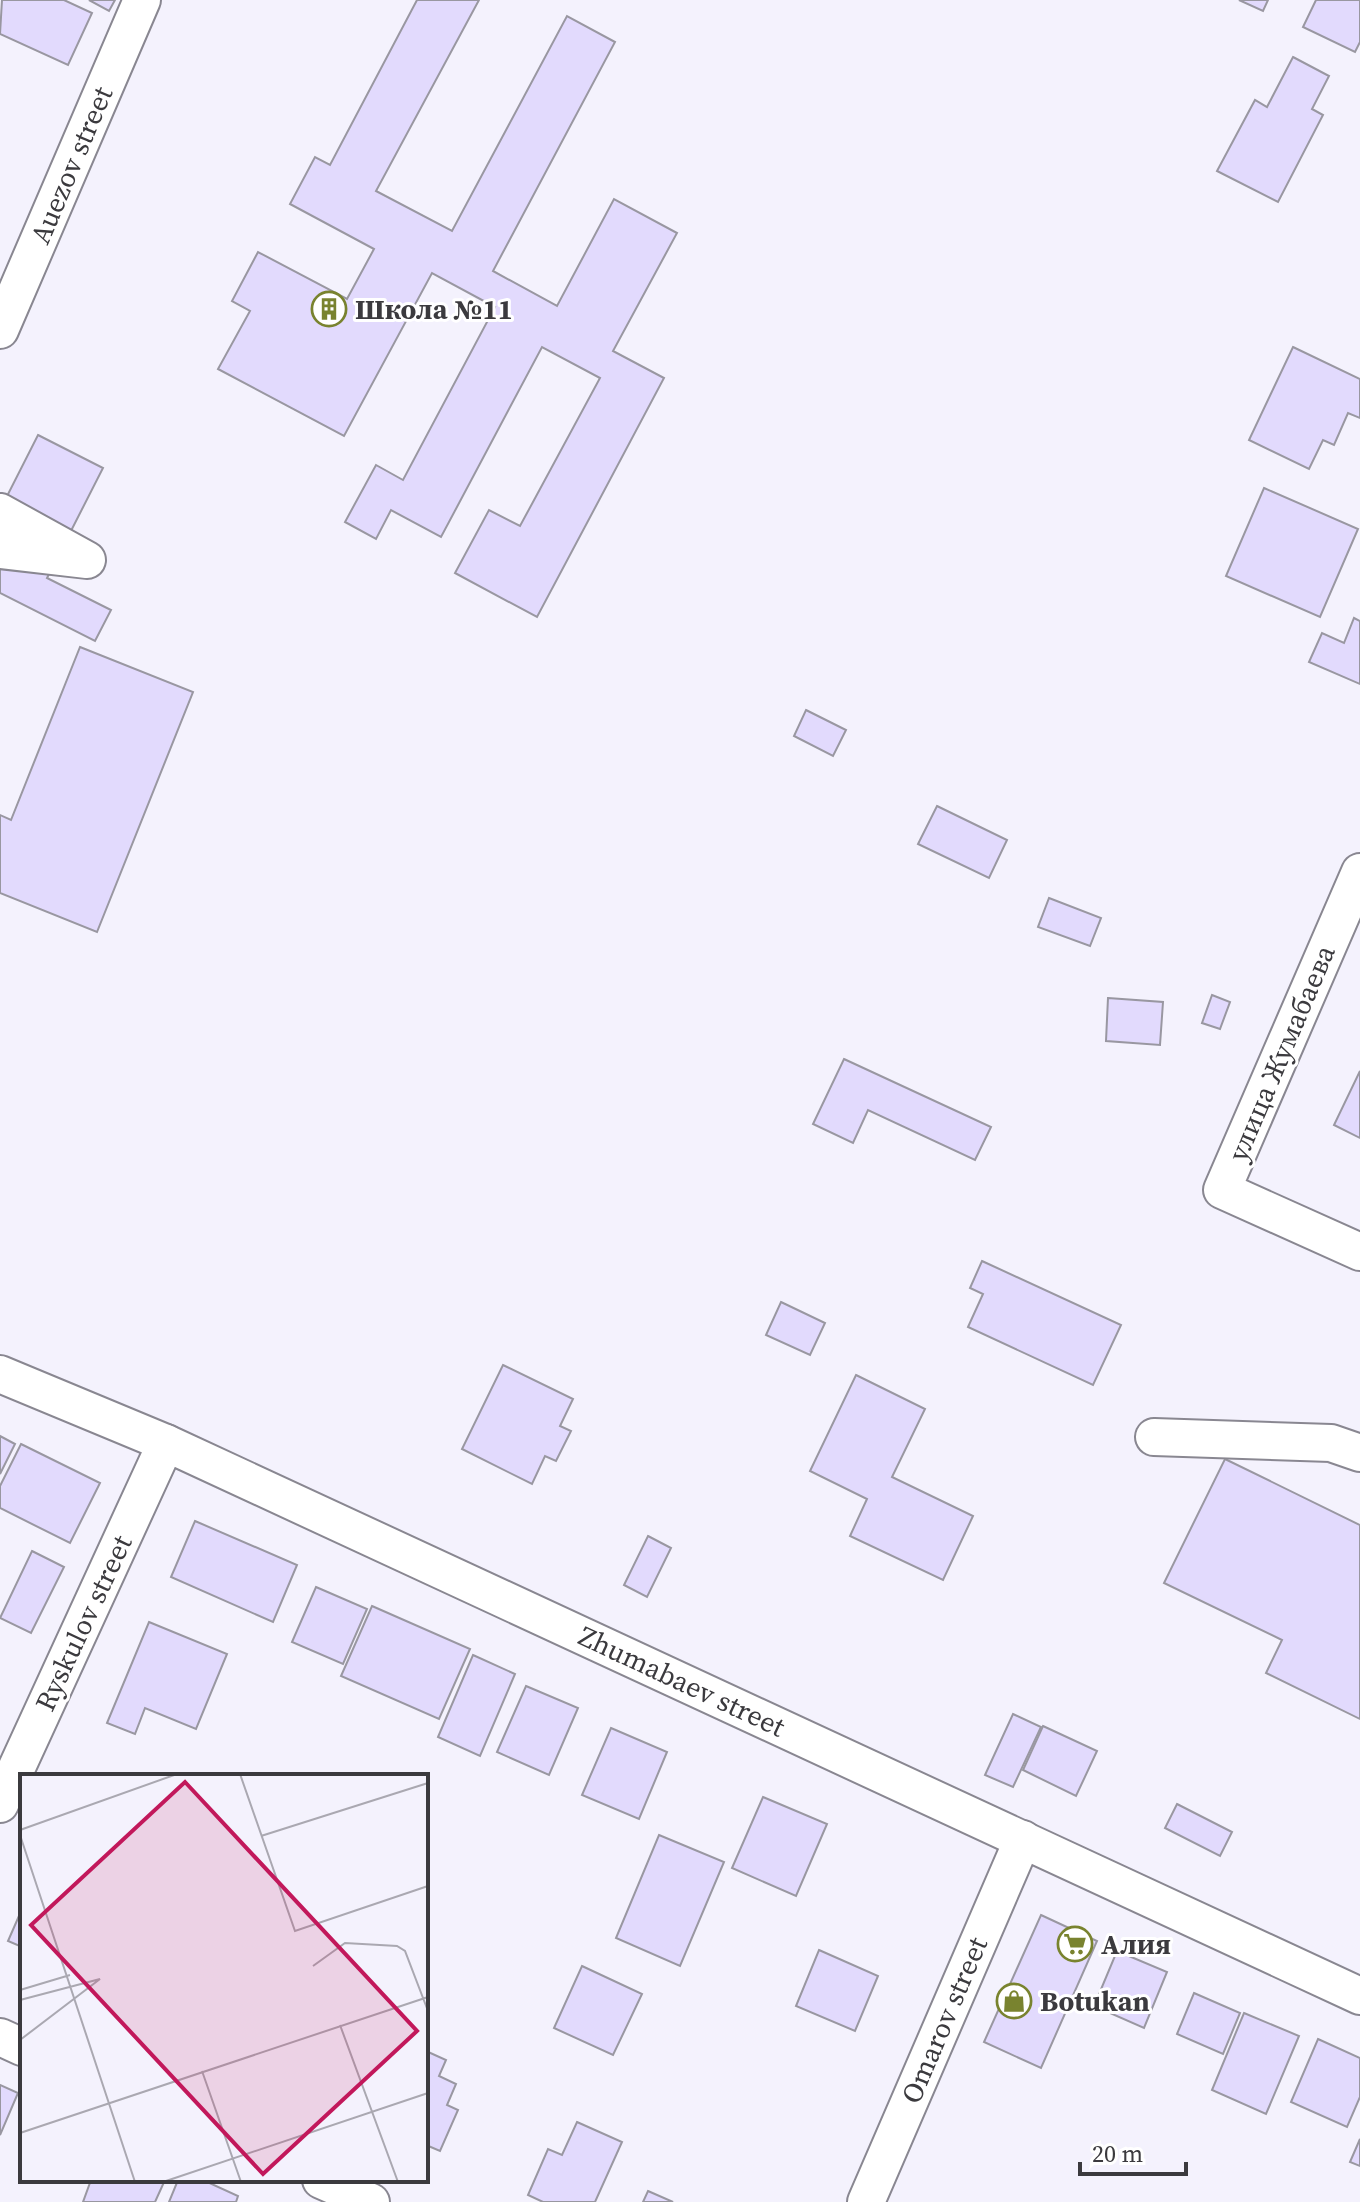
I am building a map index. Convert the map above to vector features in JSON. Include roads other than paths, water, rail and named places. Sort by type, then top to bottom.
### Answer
[{"type":"street","name":"Auezov street","points":[[0,330],[142,0]]},
{"type":"street","points":[[0,512],[87,560],[0,550]]},
{"type":"street","name":"улица Жумабаева","points":[[1360,872],[1222,1190],[1360,1252]]},
{"type":"street","name":"Zhumabaev street","points":[[0,1374],[166,1443],[1360,1996]]},
{"type":"street","points":[[1154,1437],[1316,1442],[1360,1453]]},
{"type":"street","name":"Ryskulov street","points":[[0,1804],[166,1443]]},
{"type":"street","name":"Omarov street","points":[[866,2202],[1023,1839]]},
{"type":"street","points":[[0,2037],[20,2046]]},
{"type":"street","points":[[326,2182],[371,2202]]},
{"type":"place","name":"Школа №11","points":[[329,309]]},
{"type":"place","name":"Алия","points":[[1075,1944]]},
{"type":"place","name":"Botukan","points":[[1014,2001]]}]
